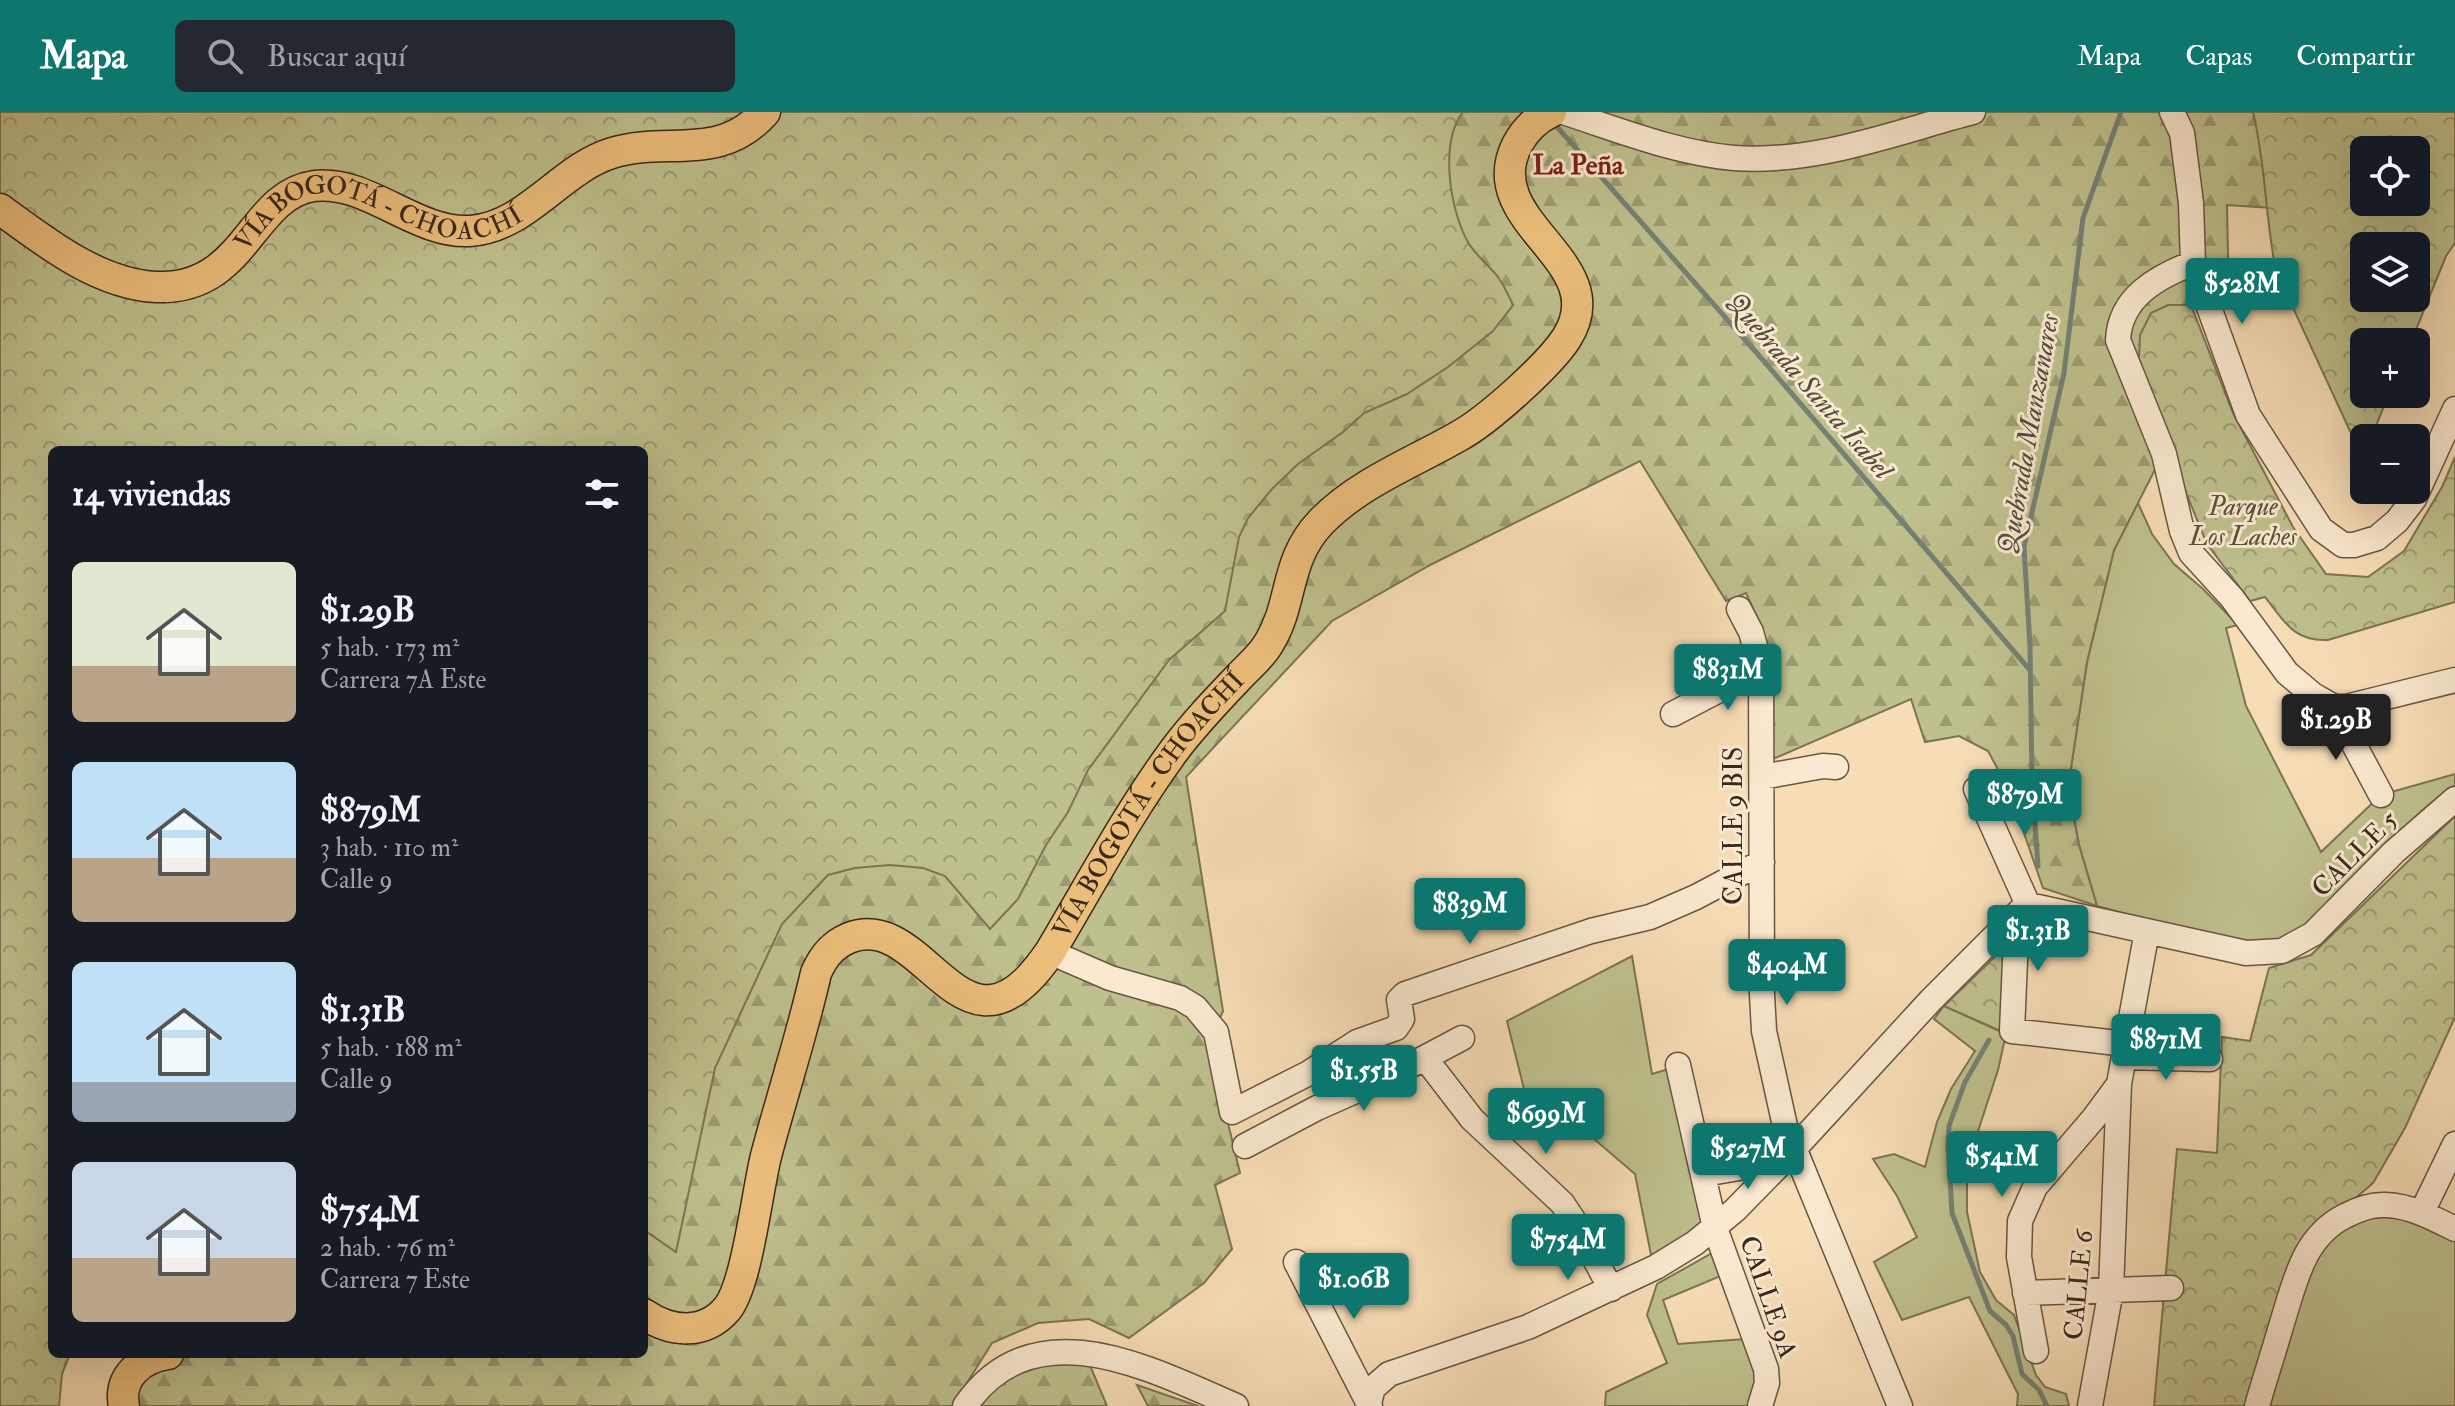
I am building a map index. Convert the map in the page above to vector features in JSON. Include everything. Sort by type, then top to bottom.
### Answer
[{"type":"main road","name":"VÍA BOGOTÁ - CHOACHÍ","points":[[0,209],[78,261],[132,283],[169,287],[203,278],[220,269],[274,209],[299,191],[314,186],[333,187],[362,195],[439,228],[470,231],[510,219],[593,160],[632,148],[705,146],[743,131],[765,112]]},
{"type":"main road","name":"VÍA BOGOTÁ - CHOACHÍ","points":[[648,1316],[668,1327],[697,1328],[722,1314],[734,1299],[765,1159],[816,973],[831,949],[846,939],[863,934],[891,939],[959,993],[982,1000],[999,997],[1019,987],[1040,967],[1050,952],[1133,813],[1173,753],[1270,641],[1297,555],[1310,535],[1328,515],[1362,489],[1483,420],[1565,340],[1578,310],[1576,288],[1570,275],[1520,209],[1511,182],[1511,162],[1519,142],[1534,123],[1551,112]]},
{"type":"main road","points":[[124,1406],[125,1384],[136,1367],[150,1358]]},
{"type":"street","points":[[1563,112],[1700,153],[1766,158],[1829,150],[1973,112]]},
{"type":"street","points":[[2172,112],[2182,133],[2184,147],[2191,203],[2193,263],[2248,415],[2321,529],[2343,545],[2354,545],[2377,538],[2397,521],[2414,499],[2455,409]]},
{"type":"street","points":[[2193,263],[2164,274],[2137,294],[2127,308],[2118,340],[2164,454],[2182,531],[2191,553],[2232,598],[2287,673],[2313,695],[2334,707],[2346,707],[2455,680]]},
{"type":"street","name":"CALLE 9 BIS","points":[[1739,609],[1751,632],[1761,668],[1764,1031],[1790,1154],[1900,1406]]},
{"type":"street","points":[[1673,714],[1761,668]]},
{"type":"street","points":[[2334,707],[2381,795]]},
{"type":"street","points":[[1762,777],[1823,766],[1836,767]]},
{"type":"street","points":[[1976,789],[2023,910],[2012,1031],[2125,1051],[2210,1059]]},
{"type":"street","name":"CALLE 5","points":[[2147,931],[2246,953],[2270,954],[2293,947],[2313,934],[2394,852],[2455,799]]},
{"type":"street","points":[[1050,952],[1110,978],[1180,998],[1195,1007],[1216,1032],[1232,1112],[1307,1074],[1357,1042],[1396,1028],[1402,1019],[1399,1000],[1405,994],[1591,931],[1650,917],[1762,862]]},
{"type":"street","points":[[2023,910],[2147,931]]},
{"type":"street","points":[[1370,1405],[1373,1388],[1389,1374],[1496,1339],[1611,1289],[1674,1257],[1715,1228],[1790,1154],[1931,1000],[2023,910]]},
{"type":"street","name":"CALLE 6","points":[[2090,1406],[2111,1290],[2119,1084],[2147,931]]},
{"type":"street","points":[[1245,1146],[1462,1038]]},
{"type":"street","points":[[1425,1058],[1482,1129],[1562,1203],[1582,1233],[1611,1289]]},
{"type":"street","name":"CALLE 9A","points":[[1678,1065],[1715,1228],[1766,1369],[1767,1383],[1760,1406]]},
{"type":"street","points":[[2036,1351],[2018,1245],[2020,1221],[2026,1203],[2046,1172],[2094,1118],[2119,1084]]},
{"type":"street","points":[[2422,1212],[2455,1144]]},
{"type":"street","points":[[1704,1174],[1790,1154]]},
{"type":"street","points":[[2257,1406],[2298,1270],[2323,1231],[2354,1211],[2372,1205],[2422,1212],[2455,1229]]},
{"type":"street","points":[[1296,1262],[1370,1405]]},
{"type":"street","points":[[2025,1293],[2171,1288]]},
{"type":"street","points":[[965,1406],[985,1379],[998,1371],[1024,1358],[1070,1350],[1098,1355],[1170,1378],[1236,1406]]},
{"type":"street","points":[[1170,1378],[1190,1406]]},
{"type":"green space","points":[[0,112],[2455,112],[2455,214],[2430,213],[2430,136],[2350,136],[2350,212],[2227,205],[2229,305],[2168,305],[2168,444],[2114,550],[2087,662],[2068,788],[2079,845],[2097,906],[2043,888],[2009,790],[1988,751],[1959,736],[1925,742],[1911,699],[1773,759],[1771,660],[1762,628],[1746,593],[1726,601],[1640,461],[1432,564],[1332,621],[1186,777],[1223,1011],[1209,1044],[1240,1173],[1215,1185],[1232,1249],[1204,1283],[1129,1338],[1089,1319],[1038,1323],[992,1343],[965,1386],[978,1398],[1030,1369],[1055,1363],[1089,1363],[1107,1406],[113,1406],[118,1371],[125,1358],[648,1358],[648,446],[51,446]]},
{"type":"green space","points":[[0,112],[1463,112],[1451,141],[1452,196],[1469,244],[1498,277],[1513,305],[1493,331],[1448,367],[1407,394],[1364,413],[1298,464],[1272,489],[1248,518],[1239,537],[1225,611],[1169,660],[1088,770],[1068,812],[1046,845],[1018,899],[990,929],[945,876],[923,868],[890,865],[855,868],[828,875],[782,924],[715,1068],[676,1252],[648,1233],[648,446],[48,446],[48,1358],[68,1358],[62,1374],[59,1406],[0,1406]]},
{"type":"green space","points":[[2253,112],[2455,112],[2455,243],[2446,256],[2430,295],[2430,232],[2350,232],[2350,312],[2423,312],[2417,328],[2350,328],[2350,408],[2383,408],[2377,424],[2350,424],[2350,431],[2276,271]]},
{"type":"green space","name":"Parque Los Laches","points":[[2168,305],[2191,305],[2233,413],[2293,527],[2326,574],[2368,577],[2404,551],[2442,487],[2455,457],[2455,602],[2328,640],[2316,640],[2298,634],[2284,622],[2265,597],[2250,601],[2207,544],[2167,446],[2139,359],[2140,335],[2151,313]]},
{"type":"green space","points":[[2138,503],[2152,534],[2174,564],[2238,625],[2226,628],[2246,706],[2321,852],[2381,795],[2455,774],[2455,785],[2409,823],[2325,909],[2278,947],[2164,924],[2097,906],[2079,845],[2068,788],[2087,662],[2114,550]]},
{"type":"green space","points":[[2455,816],[2455,1017],[2405,1128],[2373,1183],[2351,1202],[2315,1225],[2248,1406],[2154,1406],[2177,1149],[2217,1153],[2222,1037],[2250,1041],[2269,968],[2311,955]]},
{"type":"green space","points":[[2007,945],[2003,1032],[1944,1006]]},
{"type":"green space","points":[[1632,956],[1652,1074],[1672,1068],[1704,1221],[1652,1260],[1635,1174],[1587,1133],[1527,1101],[1507,1021]]},
{"type":"green space","points":[[1944,1006],[2006,1034],[1998,1070],[1967,1165],[1967,1212],[1980,1272],[1996,1300],[2014,1315],[2036,1375],[2045,1387],[2066,1394],[2069,1406],[2017,1406],[2018,1394],[1969,1297],[1902,1320],[1874,1262],[1917,1237],[1897,1196],[1873,1159],[1894,1154],[1925,1167],[1937,1122],[1951,1089],[1975,1051],[1934,1019]]},
{"type":"green space","points":[[2372,1216],[2409,1219],[2455,1237],[2455,1406],[2264,1406],[2305,1272],[2334,1232]]},
{"type":"green space","points":[[1714,1252],[1723,1275],[1663,1300],[1678,1344],[1745,1339],[1759,1380],[1751,1406],[1605,1406],[1606,1392],[1667,1363],[1647,1315],[1657,1284]]},
{"type":"green space","points":[[1137,1385],[1198,1406],[1148,1406]]},
{"type":"waterway","name":"Quebrada Manzanares","points":[[2038,866],[2024,547],[2064,373],[2083,218],[2121,112]]},
{"type":"waterway","name":"Quebrada Santa Isabel","points":[[1558,128],[2030,670]]},
{"type":"waterway","name":"Quebrada Manzanares","points":[[1989,1040],[1965,1082],[1949,1126],[1952,1213],[1990,1311],[2013,1336],[2022,1374],[2039,1390],[2047,1406]]},
{"type":"district","name":"La Peña","points":[[1578,165]]}]
